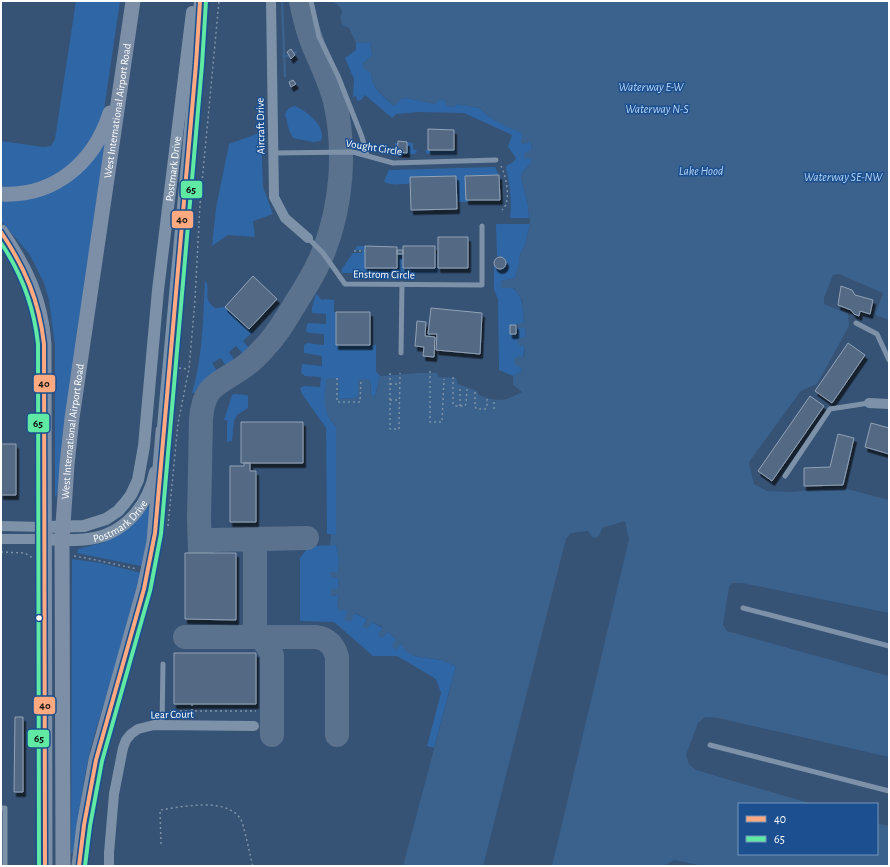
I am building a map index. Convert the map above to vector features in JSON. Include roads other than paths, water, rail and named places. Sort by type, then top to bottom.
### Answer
[{"type":"main road","name":"West International Airport Road","points":[[63,866],[62,533],[65,480],[133,1]]},
{"type":"main road","points":[[1,194],[24,193],[44,188],[63,178],[85,160],[107,125],[124,65]]},
{"type":"main road","name":"West International Airport Road","points":[[1,232],[24,270],[38,304],[42,319],[45,354],[45,866]]},
{"type":"main road","points":[[79,866],[85,818],[96,760],[148,572],[156,528],[163,431]]},
{"type":"street","name":"Postmark Drive","points":[[45,533],[62,533],[102,521],[113,514],[131,495],[136,486],[140,472],[144,446],[158,290],[194,1]]},
{"type":"street","name":"Postmark Drive","points":[[62,533],[86,540],[102,536],[120,527],[145,502],[153,481],[163,431],[196,64],[200,1]]},
{"type":"street","name":"Aircraft Drive","points":[[271,1],[274,197],[285,218],[308,238]]},
{"type":"street","points":[[869,403],[889,404]]},
{"type":"street","points":[[1,526],[45,533]]},
{"type":"street","points":[[1,539],[45,533]]},
{"type":"street","name":"Lear Court","points":[[109,866],[114,794],[126,740],[138,729],[145,726],[254,726]]},
{"type":"lane","points":[[310,1],[319,37],[338,76],[362,137],[367,156]]},
{"type":"lane","name":"Vought Circle","points":[[273,153],[353,152],[393,163],[496,160]]},
{"type":"lane","name":"Enstrom Circle","points":[[308,238],[323,253],[346,284],[482,285],[482,226]]},
{"type":"lane","points":[[401,353],[402,284]]},
{"type":"lane","points":[[856,323],[877,334],[889,360]]},
{"type":"lane","points":[[785,476],[830,409],[869,403]]},
{"type":"lane","points":[[743,608],[889,646]]},
{"type":"lane","points":[[162,726],[163,664]]},
{"type":"lane","points":[[710,745],[889,791]]},
{"type":"lane","points":[[1,808],[5,808],[5,866]]},
{"type":"water","name":"Lake Hood","points":[[330,1],[889,1],[889,320],[875,315],[883,293],[839,274],[833,275],[824,298],[824,304],[848,314],[849,326],[817,384],[801,391],[749,462],[754,484],[767,491],[792,492],[840,487],[889,500],[889,613],[742,583],[732,583],[729,587],[723,625],[727,631],[889,676],[889,757],[718,718],[705,717],[698,723],[686,755],[689,764],[696,770],[809,803],[738,803],[738,855],[878,855],[878,823],[889,826],[889,866],[703,866],[674,860],[664,866],[552,866],[629,539],[625,521],[602,528],[599,536],[593,538],[588,531],[571,533],[566,539],[483,866],[403,866],[456,666],[442,660],[414,656],[405,651],[401,643],[396,650],[392,646],[396,639],[388,632],[382,638],[378,635],[383,627],[372,622],[367,629],[363,627],[367,619],[355,613],[350,622],[344,619],[348,611],[338,610],[337,605],[339,595],[331,596],[331,589],[339,588],[338,578],[331,577],[330,572],[338,572],[339,559],[336,545],[330,545],[331,534],[336,534],[336,426],[331,421],[326,410],[326,380],[330,378],[339,379],[339,399],[355,398],[358,396],[358,380],[370,380],[371,395],[375,397],[380,376],[418,373],[437,373],[439,377],[456,378],[458,384],[477,391],[479,395],[496,400],[510,398],[522,392],[513,385],[513,376],[521,372],[522,368],[517,366],[514,359],[519,356],[524,357],[525,347],[517,342],[518,339],[526,337],[525,328],[518,328],[518,323],[524,323],[522,300],[514,288],[501,288],[501,281],[515,278],[519,264],[519,257],[525,245],[530,224],[528,205],[521,178],[523,172],[532,162],[530,159],[524,159],[524,154],[531,151],[532,146],[530,142],[522,144],[520,141],[523,136],[521,132],[499,123],[488,116],[480,108],[457,104],[454,107],[447,106],[444,100],[439,99],[435,104],[407,98],[400,99],[396,105],[393,105],[375,87],[371,73],[363,68],[363,63],[372,56],[370,42],[356,43],[349,28],[342,25],[340,16],[342,12],[339,6]]},
{"type":"waterway","points":[[282,1],[285,76]]},
{"type":"waterway","points":[[283,56],[289,56],[296,52]]},
{"type":"water label","name":"Waterway E-W","points":[[651,87]]},
{"type":"water label","name":"Waterway N-S","points":[[657,109]]},
{"type":"water label","name":"Waterway SE-NW","points":[[843,177]]}]
